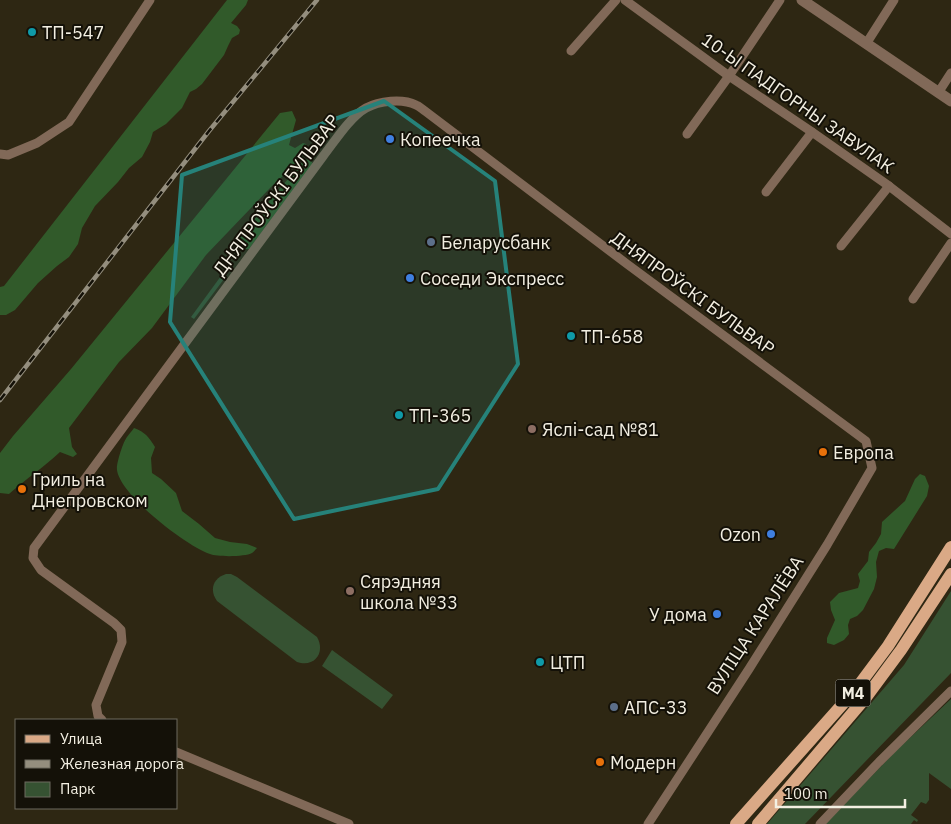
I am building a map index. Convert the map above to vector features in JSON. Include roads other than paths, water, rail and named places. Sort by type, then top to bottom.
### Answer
[{"type":"main road","name":"М4","points":[[736,824],[856,689],[888,646],[951,546]]},
{"type":"main road","name":"М4","points":[[758,824],[867,696],[901,650],[951,574]]},
{"type":"street","points":[[0,154],[8,155],[37,143],[69,122],[150,0]]},
{"type":"street","points":[[571,51],[616,0]]},
{"type":"street","name":"10-Ы ПАДГОРНЫ ЗАВУЛАК","points":[[625,0],[728,76],[889,186],[951,234]]},
{"type":"street","points":[[687,134],[780,0]]},
{"type":"street","points":[[802,0],[951,102]]},
{"type":"street","points":[[866,44],[894,0]]},
{"type":"street","points":[[938,93],[951,72]]},
{"type":"street","name":"ДНЯПРОЎСКІ БУЛЬВАР","points":[[100,718],[96,705],[122,642],[121,630],[114,622],[41,570],[33,558],[34,548],[334,142],[350,122],[366,108],[387,101],[416,105],[866,441],[872,468]]},
{"type":"street","points":[[766,192],[812,132]]},
{"type":"street","points":[[841,246],[889,186]]},
{"type":"street","points":[[913,299],[951,243]]},
{"type":"street","name":"ВУЛІЦА КАРАЛЁВА","points":[[648,824],[749,669],[827,545],[872,468]]},
{"type":"street","points":[[820,824],[879,762],[951,692]]},
{"type":"street","points":[[178,753],[349,824]]},
{"type":"railway","points":[[0,400],[209,131],[317,0]]},
{"type":"place","name":"ТП-547","points":[[32,32]]},
{"type":"place","name":"Копеечка","points":[[390,139]]},
{"type":"place","name":"Беларусбанк","points":[[431,242]]},
{"type":"place","name":"Соседи Экспресс","points":[[410,278]]},
{"type":"place","name":"ТП-658","points":[[571,336]]},
{"type":"place","name":"ТП-365","points":[[399,415]]},
{"type":"place","name":"Яслі-сад №81","points":[[532,429]]},
{"type":"place","name":"Европа","points":[[823,452]]},
{"type":"place","name":"Гриль на Днепровском","points":[[22,489]]},
{"type":"place","name":"Ozon","points":[[771,534]]},
{"type":"place","name":"Сярэдняя школа №33","points":[[350,591]]},
{"type":"place","name":"У дома","points":[[717,614]]},
{"type":"place","name":"ЦТП","points":[[540,662]]},
{"type":"place","name":"АПС-33","points":[[614,707]]},
{"type":"place","name":"Модерн","points":[[600,762]]}]
